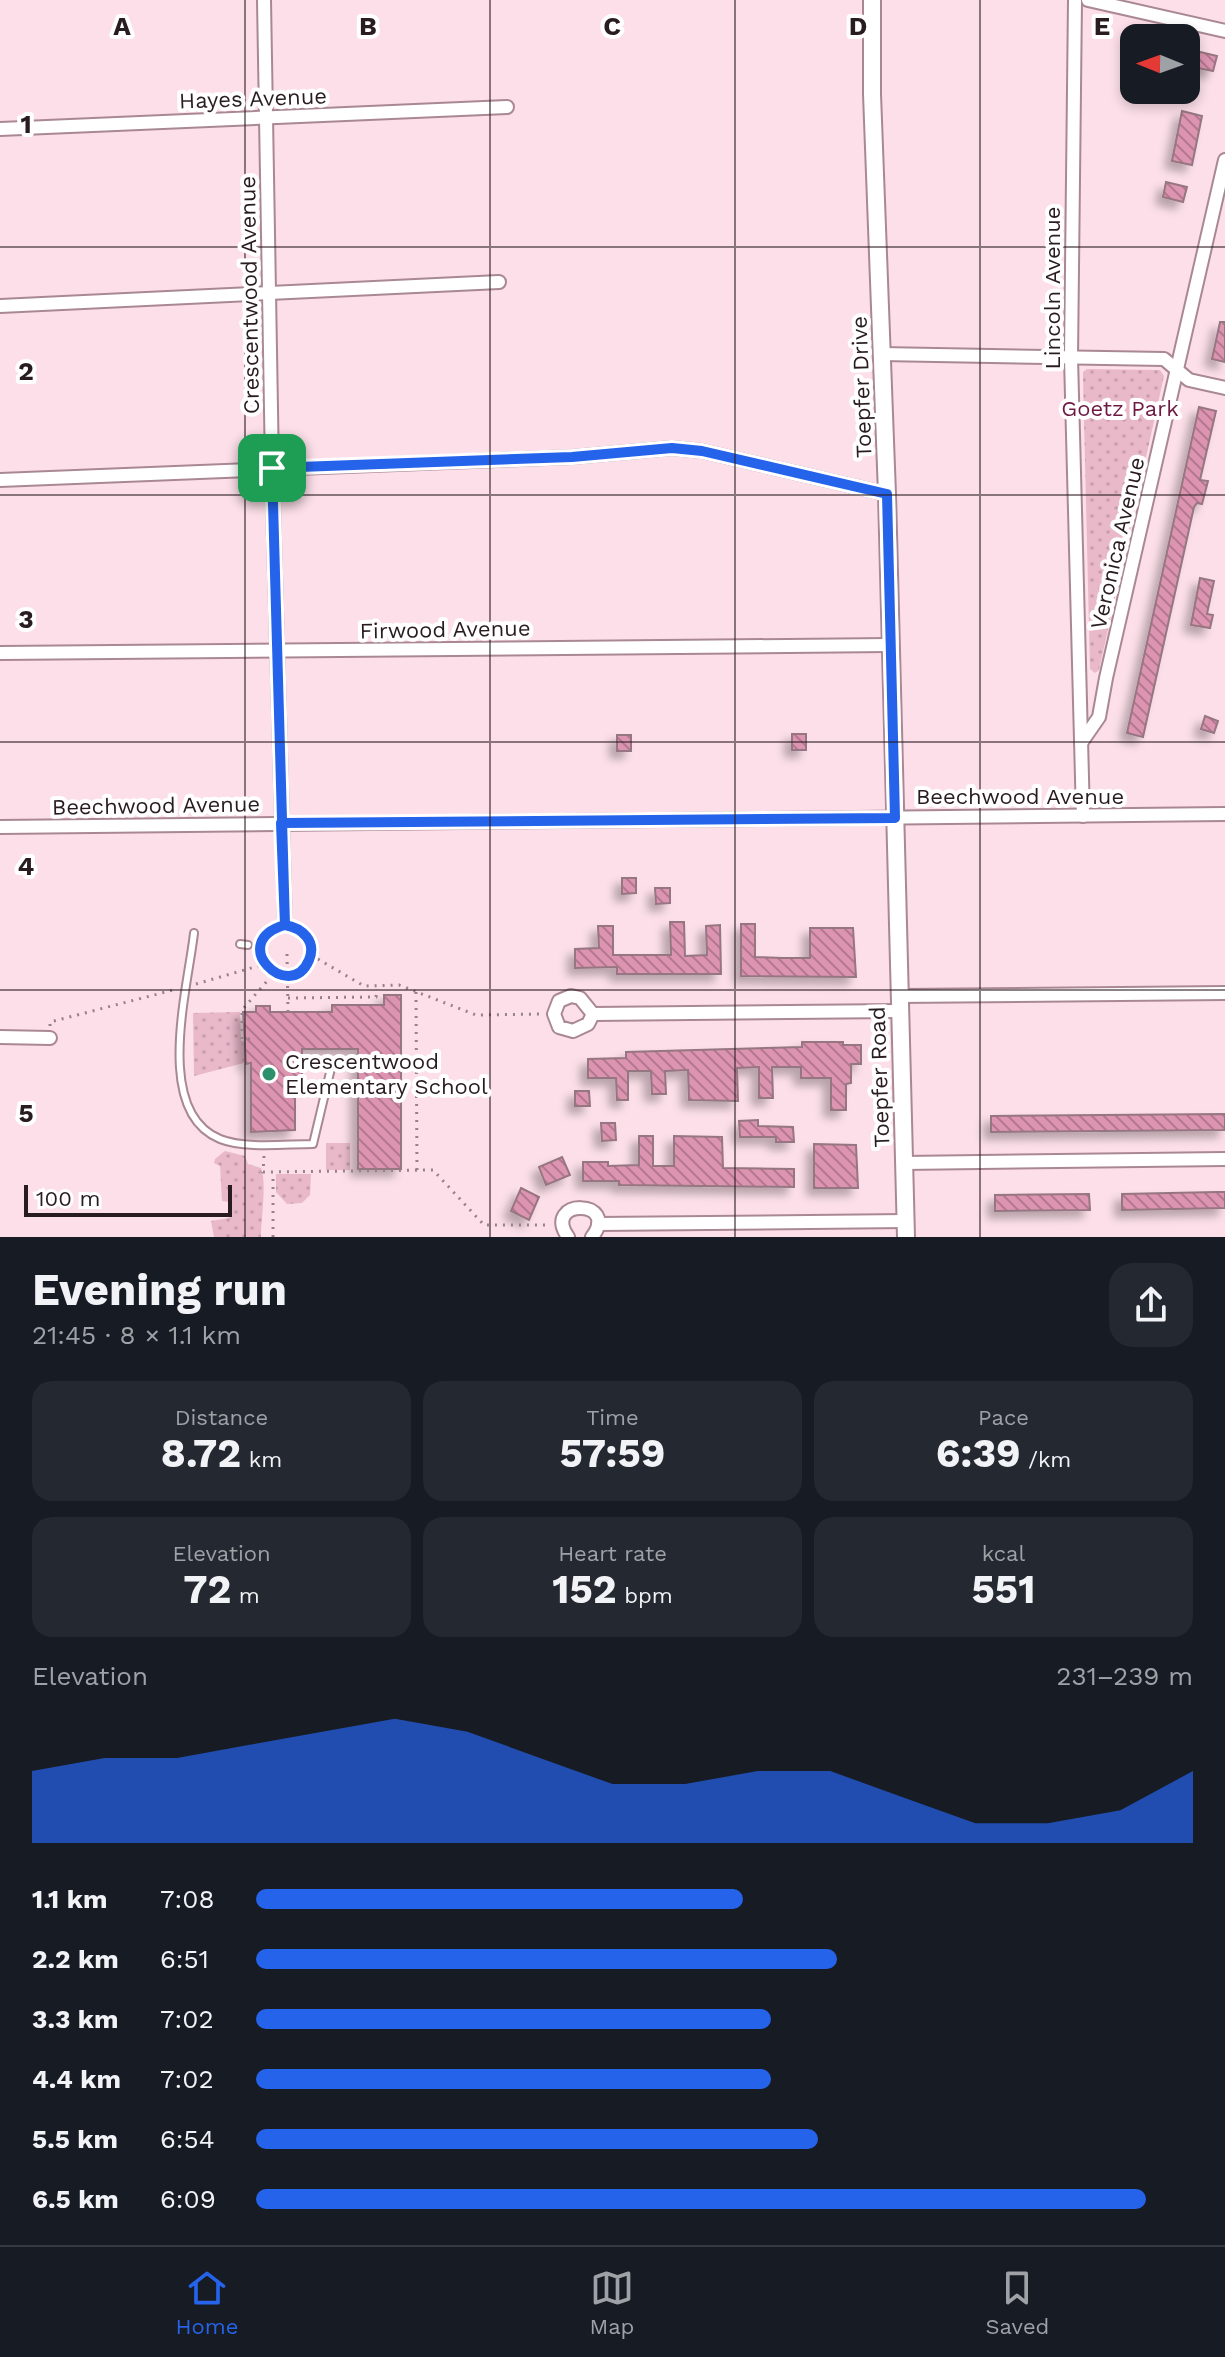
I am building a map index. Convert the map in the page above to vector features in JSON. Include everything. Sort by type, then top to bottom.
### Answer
[{"type":"street","name":"Crescentwood Avenue","points":[[264,0],[272,468],[285,925]]},
{"type":"street","name":"Toepfer Drive","points":[[872,0],[872,94],[887,494],[897,916]]},
{"type":"street","name":"Lincoln Avenue","points":[[1075,0],[1071,358],[1083,816]]},
{"type":"street","points":[[1088,0],[1225,31]]},
{"type":"street","name":"Hayes Avenue","points":[[0,129],[507,107]]},
{"type":"street","name":"Veronica Avenue","points":[[1081,743],[1099,717],[1225,160]]},
{"type":"street","points":[[0,306],[499,282]]},
{"type":"street","points":[[881,354],[1164,359],[1189,380],[1225,388]]},
{"type":"street","points":[[0,480],[572,457],[672,448],[702,451],[887,494]]},
{"type":"street","name":"Firwood Avenue","points":[[0,653],[889,645]]},
{"type":"street","name":"Beechwood Avenue","points":[[0,827],[1225,814]]},
{"type":"street","name":"Toepfer Road","points":[[897,916],[906,1229]]},
{"type":"street","points":[[593,1014],[1225,993]]},
{"type":"street","points":[[0,1037],[50,1038]]},
{"type":"street","points":[[904,1163],[1225,1159]]},
{"type":"street","points":[[568,1237],[563,1225],[564,1217],[572,1209],[589,1209],[598,1224]]},
{"type":"street","points":[[598,1224],[906,1229]]},
{"type":"street","points":[[592,1237],[598,1224]]},
{"type":"lane","points":[[285,925],[296,927],[306,934],[311,944],[311,955],[307,966],[288,976],[274,973],[265,964],[261,946],[265,935],[285,925]]},
{"type":"lane","points":[[194,933],[182,1006],[181,1086],[187,1109],[203,1130],[221,1140],[242,1144],[313,1144],[332,1064]]},
{"type":"path","points":[[287,954],[288,1012]]},
{"type":"path","points":[[311,955],[364,986],[399,985],[476,1015],[548,1014]]},
{"type":"path","points":[[50,1038],[50,1022],[265,964]]},
{"type":"path","points":[[250,1039],[242,1039],[242,1010],[274,973]]},
{"type":"path","points":[[288,998],[376,997],[377,987]]},
{"type":"path","points":[[416,992],[417,1171]]},
{"type":"path","points":[[264,1144],[263,1172],[433,1170],[484,1225],[558,1225]]},
{"type":"path","points":[[273,1172],[273,1237]]},
{"type":"green space","name":"Goetz Park","points":[[1087,369],[1160,370],[1164,376],[1099,670],[1095,673],[1090,669],[1083,378],[1083,372]]},
{"type":"green space","points":[[240,1012],[241,1041],[249,1041],[249,1048],[244,1049],[244,1063],[194,1076],[193,1013]]},
{"type":"green space","points":[[326,1143],[350,1143],[350,1170],[326,1170]]},
{"type":"green space","points":[[225,1151],[245,1156],[248,1164],[261,1168],[264,1191],[261,1237],[214,1237],[211,1221],[229,1218],[229,1202],[222,1201],[220,1166],[214,1163]]},
{"type":"green space","points":[[276,1174],[311,1174],[310,1195],[302,1203],[287,1204],[276,1192]]},
{"type":"building","points":[[1200,52],[1217,56],[1213,71],[1200,68]]},
{"type":"building","points":[[1182,111],[1202,116],[1192,165],[1172,161]]},
{"type":"building","points":[[1166,182],[1187,187],[1183,202],[1163,197]]},
{"type":"building","points":[[1220,322],[1225,322],[1225,362],[1212,359]]},
{"type":"building","points":[[1199,407],[1216,411],[1200,480],[1208,481],[1202,504],[1197,503],[1194,507],[1143,737],[1127,733]]},
{"type":"building","points":[[1200,578],[1214,581],[1207,614],[1213,615],[1210,628],[1191,625]]},
{"type":"building","points":[[1205,716],[1218,721],[1214,733],[1201,729]]},
{"type":"building","points":[[792,734],[806,734],[806,750],[792,750]]},
{"type":"building","points":[[617,735],[631,735],[631,751],[617,751]]},
{"type":"building","points":[[622,878],[636,878],[636,893],[622,894]]},
{"type":"building","points":[[655,888],[670,888],[670,903],[656,904]]},
{"type":"building","points":[[670,922],[684,922],[685,956],[707,955],[706,926],[720,925],[721,974],[617,974],[617,967],[575,968],[575,949],[599,948],[598,926],[613,926],[613,955],[671,955]]},
{"type":"building","points":[[741,924],[755,924],[755,957],[783,958],[810,958],[810,928],[853,928],[856,977],[741,976]]},
{"type":"building","points":[[384,995],[401,995],[401,1169],[358,1169],[358,1049],[302,1049],[302,1086],[295,1086],[295,1130],[251,1132],[251,1063],[246,1064],[243,1012],[256,1012],[256,1006],[270,1006],[270,1012],[332,1012],[332,1005],[384,1005]]},
{"type":"building","points":[[802,1042],[861,1045],[861,1064],[851,1064],[851,1083],[846,1084],[846,1110],[831,1110],[831,1078],[801,1078],[801,1067],[772,1067],[773,1098],[759,1098],[759,1067],[737,1068],[738,1101],[689,1100],[688,1070],[665,1071],[666,1094],[652,1094],[651,1071],[628,1071],[628,1100],[617,1100],[616,1078],[588,1078],[588,1059],[626,1058],[626,1052],[802,1047]]},
{"type":"building","points":[[575,1091],[589,1091],[590,1106],[575,1106]]},
{"type":"building","points":[[1225,1114],[1225,1130],[991,1132],[991,1116]]},
{"type":"building","points":[[758,1120],[758,1126],[793,1127],[794,1142],[776,1142],[776,1137],[740,1137],[739,1121]]},
{"type":"building","points":[[601,1123],[615,1123],[616,1140],[602,1141]]},
{"type":"building","points":[[639,1136],[653,1136],[653,1166],[674,1166],[674,1136],[722,1137],[723,1168],[794,1169],[794,1187],[619,1185],[619,1181],[583,1181],[583,1162],[608,1162],[608,1166],[639,1165]]},
{"type":"building","points":[[814,1144],[856,1145],[858,1188],[814,1188]]},
{"type":"building","points":[[562,1157],[570,1175],[546,1185],[539,1167]]},
{"type":"building","points":[[521,1188],[539,1197],[529,1220],[511,1211]]},
{"type":"building","points":[[1225,1192],[1225,1208],[1122,1210],[1122,1194]]},
{"type":"building","points":[[1089,1194],[1090,1210],[995,1211],[995,1195]]},
{"type":"place","name":"Crescentwood Elementary School","points":[[269,1074]]},
{"type":"route","points":[[272,468],[281,823],[285,925],[265,935],[261,957],[266,967],[276,974],[288,976],[298,973],[307,966],[311,955],[311,944],[306,934],[296,927],[285,925],[281,823],[895,818],[887,494],[702,451],[672,448],[572,457],[272,468]]}]
